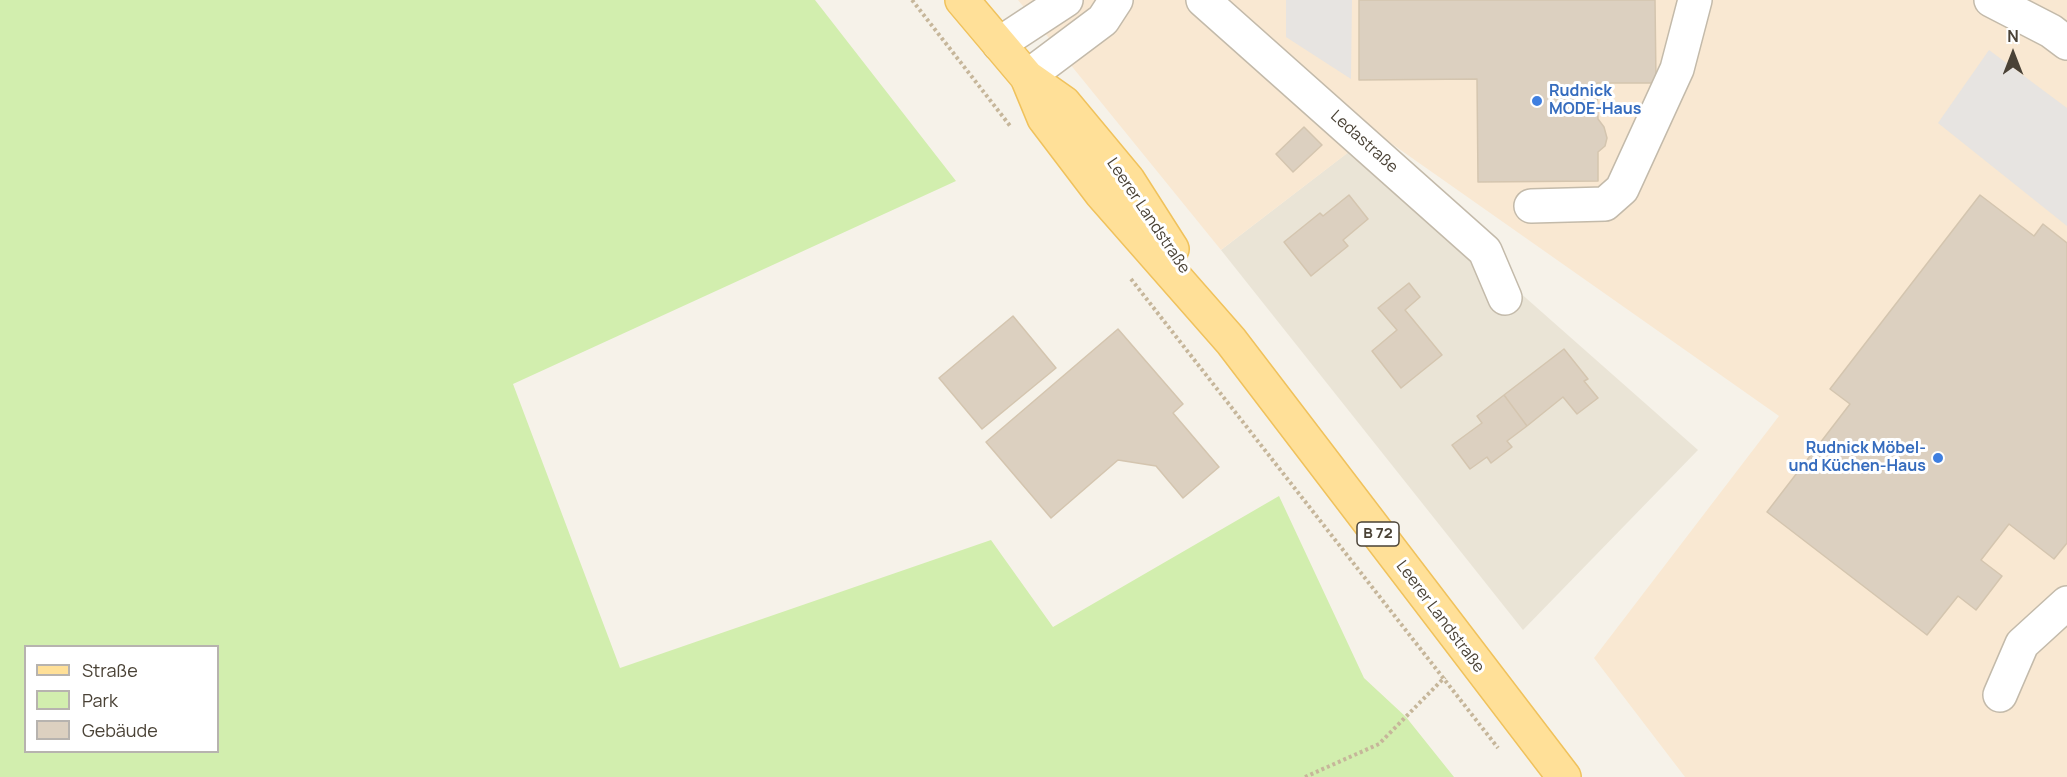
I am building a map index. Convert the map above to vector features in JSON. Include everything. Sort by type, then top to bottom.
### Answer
[{"type":"main road","name":"Leerer Landstraße","points":[[962,0],[1027,77],[1044,118],[1101,192],[1231,342],[1564,777]]},
{"type":"street","points":[[999,44],[1066,0]]},
{"type":"street","points":[[1027,77],[1103,20],[1116,0]]},
{"type":"street","name":"Ledastraße","points":[[1203,0],[1485,251],[1505,298]]},
{"type":"street","points":[[1531,206],[1605,204],[1622,189],[1677,69],[1695,0]]},
{"type":"street","points":[[1992,0],[2051,30],[2067,43]]},
{"type":"street","points":[[2000,694],[2022,644],[2067,603]]},
{"type":"path","points":[[912,0],[1019,136]]},
{"type":"path","points":[[1129,276],[1500,750]]},
{"type":"path","points":[[1305,777],[1379,744],[1468,653]]},
{"type":"shaded area","points":[[1018,0],[2067,0],[2067,777],[1685,777],[1594,658],[1779,416],[1375,132],[1221,250]]},
{"type":"shaded area","points":[[1286,0],[1352,0],[1351,79],[1286,37]]},
{"type":"shaded area","points":[[1989,50],[2067,108],[2067,226],[1938,123]]},
{"type":"shaded area","points":[[1355,147],[1698,450],[1523,630],[1221,250]]},
{"type":"green space","points":[[0,0],[815,0],[956,181],[513,384],[620,668],[991,540],[1053,627],[1279,496],[1364,678],[1406,717],[1454,777],[0,777]]},
{"type":"building","name":"Rudnick MODE-Haus","points":[[1359,0],[1655,0],[1656,83],[1597,83],[1598,119],[1604,127],[1607,138],[1605,146],[1598,152],[1598,181],[1478,182],[1477,79],[1359,80]]},
{"type":"building","points":[[1304,127],[1322,145],[1293,172],[1276,154]]},
{"type":"building","points":[[1349,195],[1368,219],[1343,240],[1348,246],[1311,276],[1284,242],[1320,213],[1323,216]]},
{"type":"building","name":"Rudnick Möbel- und Küchen-Haus","points":[[1980,195],[2034,236],[2043,224],[2067,243],[2067,543],[2054,559],[2009,524],[1981,560],[2002,576],[1976,610],[1958,596],[1927,635],[1767,512],[1850,404],[1830,389]]},
{"type":"building","points":[[1409,283],[1420,297],[1405,310],[1442,355],[1401,388],[1372,351],[1397,330],[1378,308]]},
{"type":"building","points":[[1013,316],[1056,368],[982,429],[939,378]]},
{"type":"building","points":[[1118,329],[1183,404],[1173,413],[1219,467],[1183,498],[1156,466],[1118,460],[1051,518],[986,442]]},
{"type":"building","points":[[1564,349],[1588,379],[1584,381],[1598,398],[1577,414],[1563,397],[1527,426],[1504,395]]},
{"type":"building","points":[[1504,395],[1527,426],[1507,441],[1512,447],[1491,463],[1487,457],[1470,469],[1452,445],[1482,423],[1477,416]]},
{"type":"place","name":"Rudnick MODE-Haus","points":[[1537,101]]},
{"type":"place","name":"Rudnick Möbel- und Küchen-Haus","points":[[1938,458]]}]
